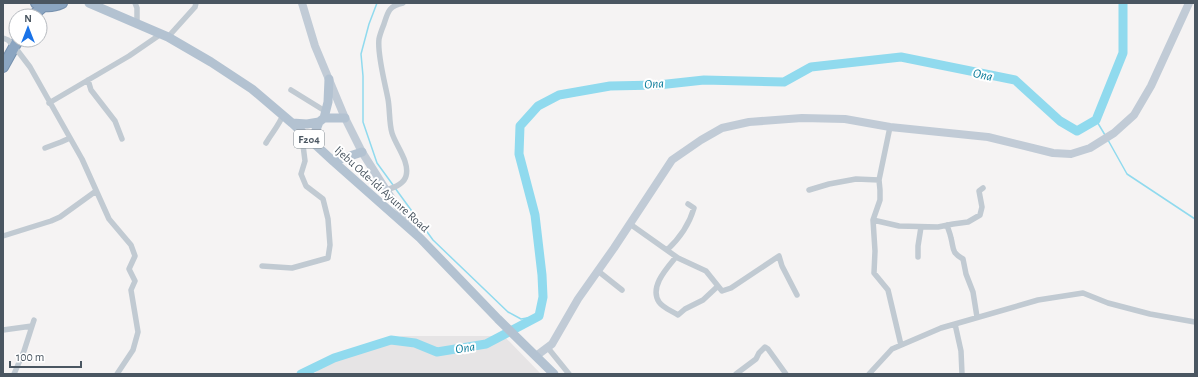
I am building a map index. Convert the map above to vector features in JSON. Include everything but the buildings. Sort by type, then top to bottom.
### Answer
[{"type":"highway","points":[[40,5],[53,6],[62,3]]},
{"type":"highway","points":[[3,68],[13,48]]},
{"type":"main road","name":"Ijebu Ode-Idi Ayunre Road","points":[[90,3],[164,36],[211,62],[252,89],[420,238],[498,319],[554,374]]},
{"type":"main road","points":[[314,144],[316,130],[323,117],[329,93],[329,79]]},
{"type":"main road","points":[[292,123],[306,124],[323,117],[345,118]]},
{"type":"main road","points":[[333,161],[362,152]]},
{"type":"street","points":[[135,3],[137,8],[137,24]]},
{"type":"street","points":[[49,103],[164,36],[195,7],[196,3]]},
{"type":"street","points":[[302,3],[315,46],[345,118],[362,152],[389,189],[420,238]]},
{"type":"street","points":[[389,189],[399,184],[404,179],[406,176],[406,165],[392,132],[379,39],[387,14],[391,7],[402,3]]},
{"type":"street","points":[[536,356],[552,344],[578,299],[672,160],[701,140],[722,128],[749,122],[802,118],[845,119],[890,127],[988,137],[1053,153],[1071,154],[1090,148],[1114,133],[1134,115],[1151,86],[1189,3]]},
{"type":"street","points":[[19,48],[82,159],[109,219],[131,245],[135,256],[129,269],[135,281],[131,290],[138,332],[133,350],[117,374]]},
{"type":"street","points":[[88,80],[91,90],[115,121],[122,139]]},
{"type":"street","points":[[291,90],[323,117]]},
{"type":"street","points":[[266,143],[276,126],[280,124],[283,115]]},
{"type":"street","points":[[890,127],[879,180],[880,200],[873,220],[875,252],[874,273],[888,290],[901,346]]},
{"type":"street","points":[[262,266],[292,268],[328,258],[330,245],[328,219],[323,199],[306,186],[301,174],[305,161],[302,145],[306,136]]},
{"type":"street","points":[[45,148],[70,138]]},
{"type":"street","points":[[809,190],[829,184],[856,179],[879,180]]},
{"type":"street","points":[[873,220],[899,226],[921,227],[938,227],[968,222],[980,215],[982,206],[980,191],[983,188]]},
{"type":"street","points":[[3,236],[60,217],[96,191]]},
{"type":"street","points":[[667,250],[685,230],[692,216],[694,208],[688,204]]},
{"type":"street","points":[[630,224],[676,256],[706,271],[722,291],[731,288],[779,256],[782,266],[797,295]]},
{"type":"street","points":[[947,225],[952,249],[956,255],[963,259],[966,274],[973,292],[977,317]]},
{"type":"street","points":[[918,257],[921,227]]},
{"type":"street","points":[[676,256],[663,274],[657,286],[656,290],[658,302],[663,306],[678,315],[685,309],[703,300],[718,286]]},
{"type":"street","points":[[598,270],[622,290]]},
{"type":"street","points":[[869,374],[892,349],[941,328],[1038,300],[1083,293],[1108,303],[1143,313],[1195,322]]},
{"type":"street","points":[[3,330],[33,323],[24,351],[14,374]]},
{"type":"street","points":[[955,324],[961,351],[962,374]]},
{"type":"street","points":[[736,374],[756,359],[765,347],[768,348],[786,374]]},
{"type":"street","points":[[548,348],[569,374]]},
{"type":"shaded area","points":[[403,336],[504,336],[541,374],[314,374],[334,354]]},
{"type":"waterway","points":[[377,3],[369,24],[361,54],[363,76],[363,122],[377,163],[393,185]]},
{"type":"waterway","name":"Ona","points":[[301,374],[334,358],[391,340],[415,343],[437,352],[486,344],[539,316],[543,297],[542,275],[535,215],[519,154],[520,126],[538,106],[559,95],[610,86],[658,85],[704,80],[784,82],[811,67],[901,57],[1015,80],[1060,121],[1077,131],[1096,120],[1123,53],[1123,3]]},
{"type":"waterway","points":[[1096,120],[1105,135]]},
{"type":"waterway","points":[[1108,140],[1127,174],[1195,219]]},
{"type":"waterway","points":[[395,188],[433,240],[508,312],[521,319],[539,316]]}]
